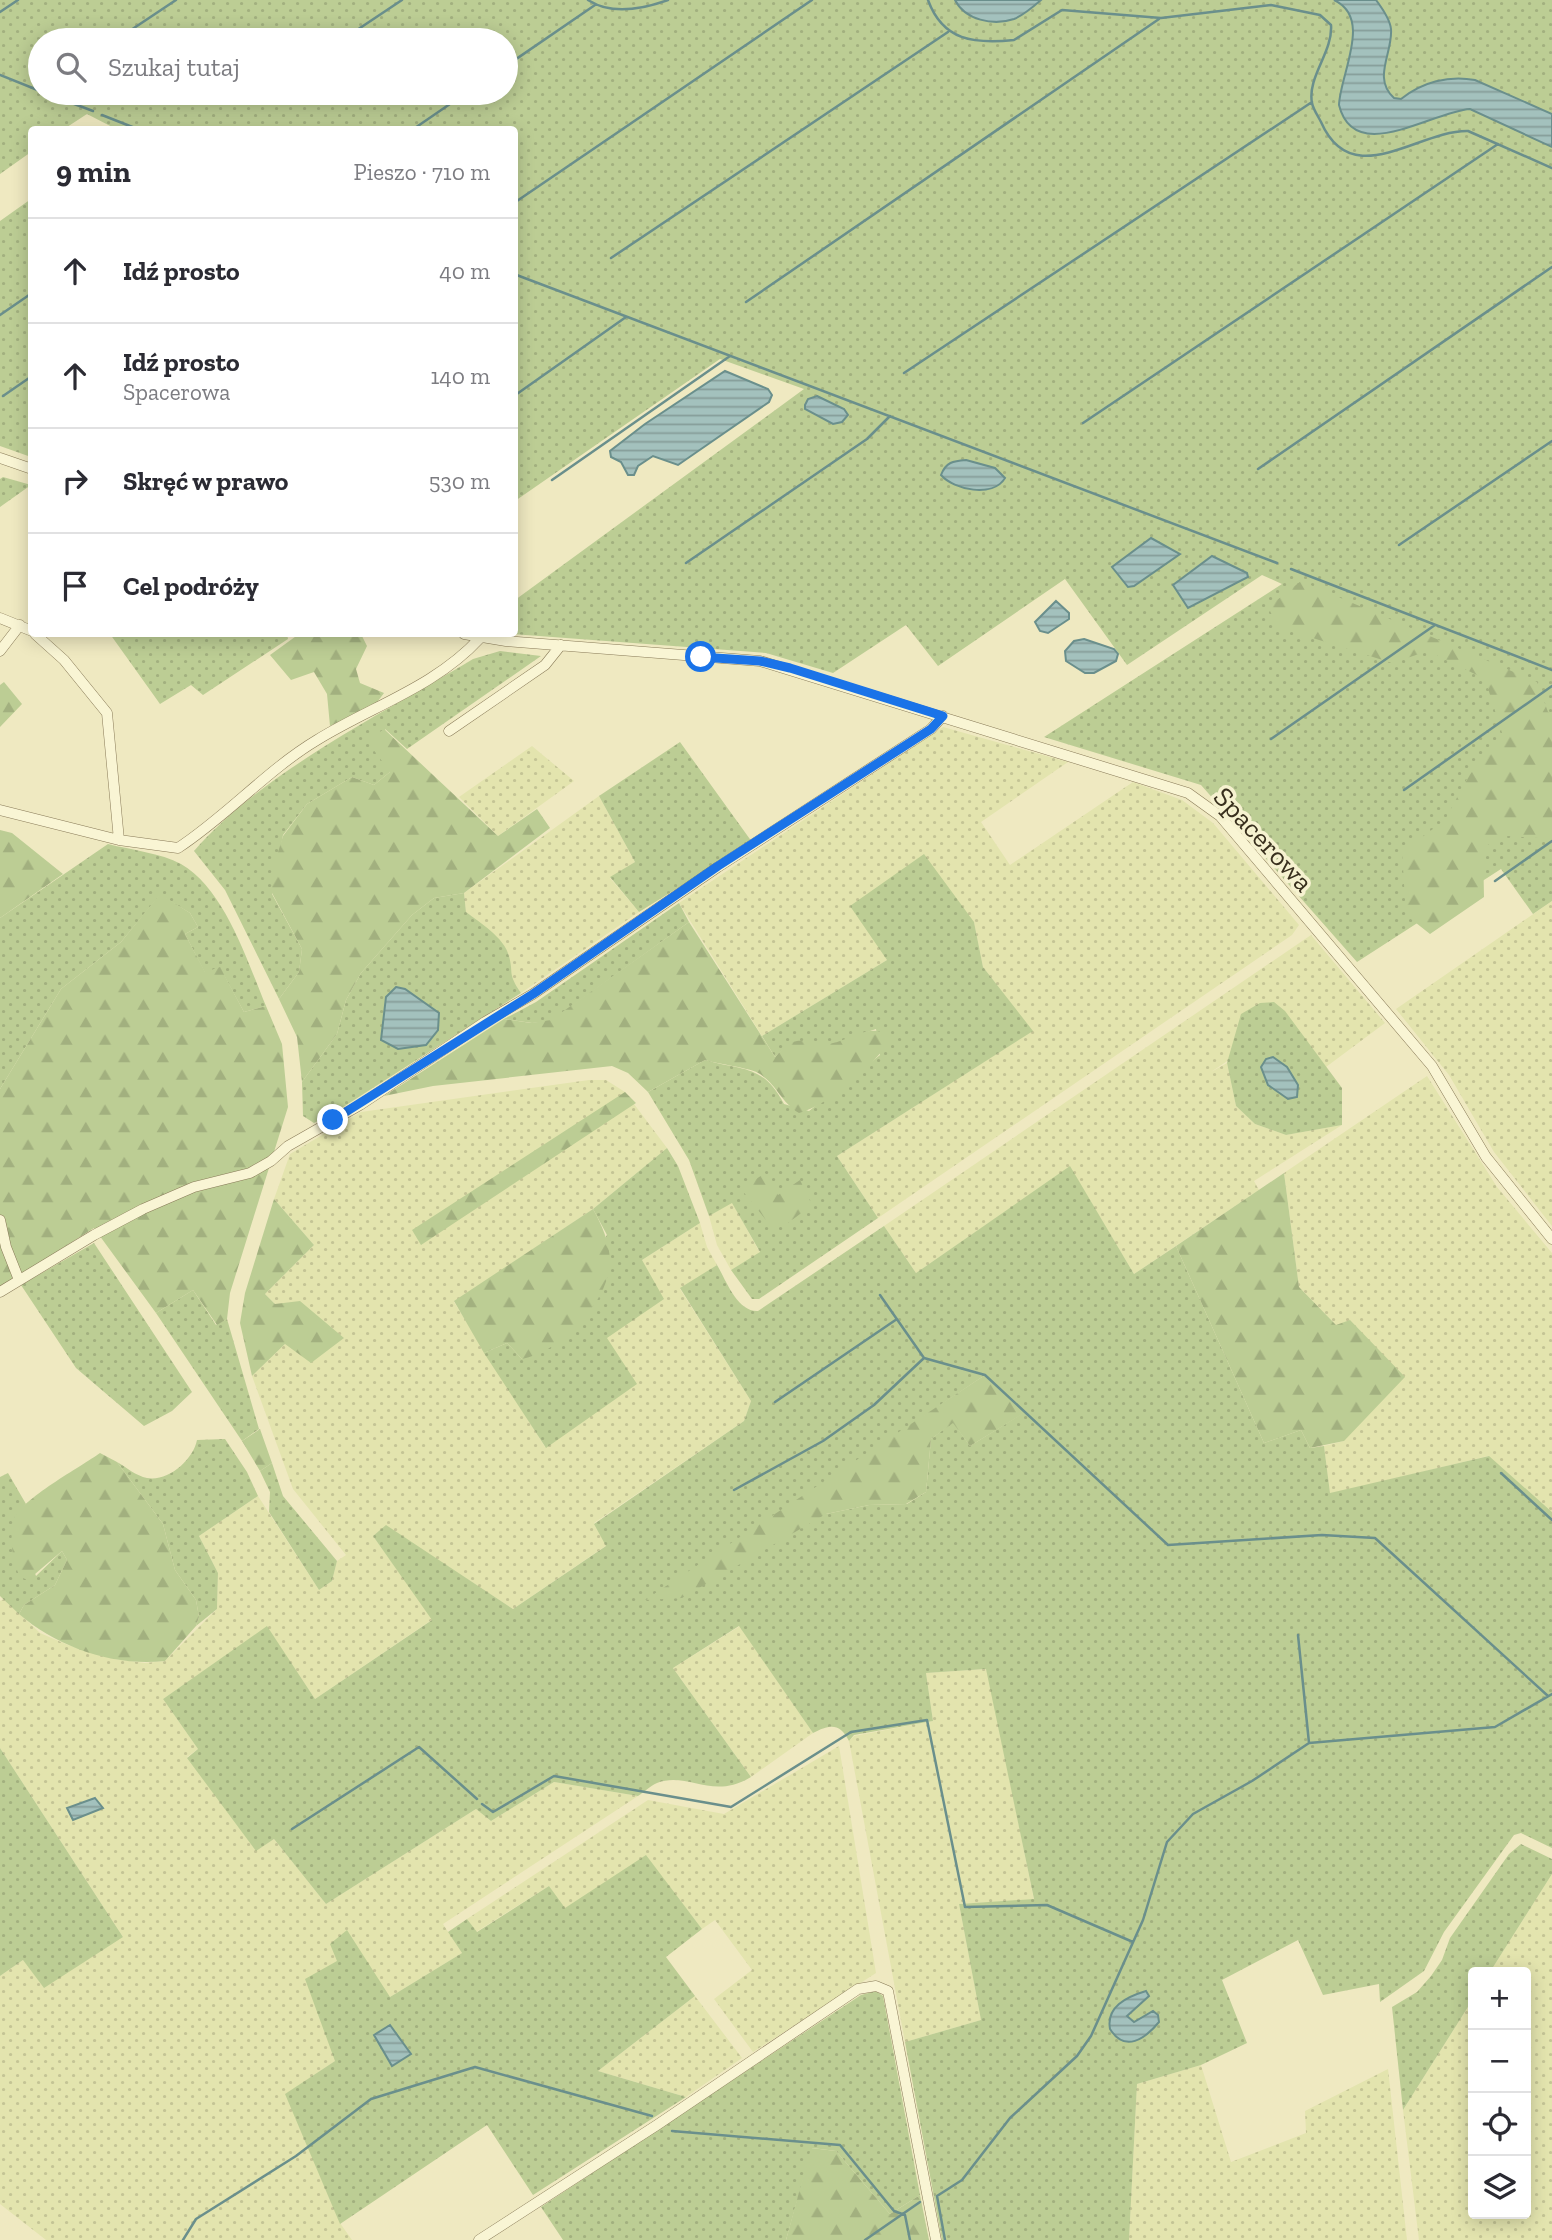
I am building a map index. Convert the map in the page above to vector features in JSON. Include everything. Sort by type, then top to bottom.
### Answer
[{"type":"street","points":[[0,458],[28,468]]},
{"type":"street","points":[[0,618],[28,629]]},
{"type":"street","points":[[0,651],[20,625]]},
{"type":"street","points":[[39,637],[64,660],[107,713],[120,840]]},
{"type":"street","name":"Spacerowa","points":[[476,637],[760,661],[1188,793],[1220,816],[1432,1066],[1486,1157],[1552,1240]]},
{"type":"street","points":[[0,810],[120,840],[178,848],[299,752],[415,688],[467,652],[480,638]]},
{"type":"street","points":[[449,731],[545,665],[561,645]]},
{"type":"street","points":[[0,1292],[143,1209],[194,1187],[250,1172],[271,1161],[288,1146],[360,1105],[485,1022],[533,994],[718,866],[931,729],[943,716]]},
{"type":"street","points":[[0,1220],[6,1247],[19,1280]]},
{"type":"street","points":[[479,2240],[657,2125],[858,1989],[876,1986],[888,1991],[936,2240]]},
{"type":"green space","points":[[0,0],[1552,0],[1552,901],[1533,914],[1501,869],[1357,962],[1201,785],[1044,737],[1282,584],[1262,575],[1127,665],[1065,579],[938,666],[906,625],[833,673],[766,653],[518,634],[518,598],[804,389],[720,359],[518,499],[518,126],[110,126],[87,114],[69,126],[28,126],[28,154],[0,174]]},
{"type":"green space","points":[[28,201],[28,456],[0,446],[0,221]]},
{"type":"green space","points":[[3,477],[28,484],[28,487],[0,507],[0,479]]},
{"type":"green space","points":[[1301,581],[1537,682],[1548,712],[1552,714],[1552,839],[1508,836],[1483,847],[1484,897],[1430,934],[1406,915],[1402,852],[1445,820],[1469,775],[1503,736],[1485,679],[1428,651],[1392,663],[1278,627],[1268,607]]},
{"type":"green space","points":[[112,637],[288,637],[203,695],[191,685],[160,704]]},
{"type":"green space","points":[[295,637],[362,637],[367,646],[356,669],[360,683],[384,693],[375,705],[330,726],[327,694],[314,672],[291,680],[270,655]]},
{"type":"green space","points":[[500,651],[541,656],[407,749],[385,729],[390,772],[374,785],[352,777],[307,804],[283,835],[272,894],[302,949],[299,972],[279,999],[225,890],[194,851],[221,823],[288,770],[473,659]]},
{"type":"green space","points":[[4,682],[22,704],[0,727],[0,685]]},
{"type":"green space","points":[[943,727],[1068,762],[981,822],[1010,865],[1133,782],[1182,800],[1213,823],[1299,925],[1292,935],[878,1218],[837,1156],[1032,1031],[983,967],[974,922],[887,960],[762,1036],[679,903]]},
{"type":"green space","points":[[384,729],[498,836],[537,809],[550,828],[464,893],[434,898],[412,915],[361,973],[346,1000],[337,1034],[302,1082],[297,1037],[279,999],[299,972],[302,949],[272,893],[272,872],[283,836],[307,804],[352,777],[374,785],[390,772],[367,741]]},
{"type":"green space","points":[[680,742],[752,842],[639,912],[610,877],[635,862],[599,796]]},
{"type":"green space","points":[[532,746],[574,781],[498,836],[459,797]]},
{"type":"green space","points":[[599,796],[635,862],[610,878],[639,912],[521,993],[510,976],[509,955],[499,940],[466,912],[464,893]]},
{"type":"green space","points":[[0,830],[12,833],[63,874],[0,918]]},
{"type":"green space","points":[[108,844],[164,857],[181,864],[197,876],[210,891],[233,928],[266,1006],[244,1012],[220,968],[205,973],[185,934],[198,927],[190,913],[160,895],[121,942],[61,989],[0,1089],[0,918]]},
{"type":"green space","points":[[924,854],[974,922],[983,967],[1033,1031],[837,1156],[878,1218],[759,1299],[752,1299],[731,1270],[760,1252],[732,1203],[709,1216],[689,1160],[648,1092],[705,1060],[760,1075],[776,1091],[784,1104],[809,1111],[880,1055],[876,1029],[832,1044],[794,1043],[775,1057],[762,1036],[887,960],[850,906]]},
{"type":"green space","points":[[464,893],[466,912],[491,931],[506,949],[512,977],[521,993],[337,1111],[314,1123],[303,1116],[302,1082],[337,1034],[346,1000],[361,973],[412,915],[434,898]]},
{"type":"green space","points":[[160,894],[190,913],[198,927],[185,934],[205,972],[220,967],[244,1012],[266,1006],[282,1044],[288,1107],[230,1293],[227,1319],[217,1325],[193,1290],[156,1313],[94,1228],[0,1288],[0,1089],[61,989],[121,942]]},
{"type":"green space","points":[[1552,901],[1552,1226],[1494,1152],[1449,1075],[1396,1009]]},
{"type":"green space","points":[[679,903],[689,922],[551,1021],[532,1023],[504,1019],[536,1002]]},
{"type":"green space","points":[[689,922],[775,1057],[797,1041],[834,1043],[868,1031],[884,1034],[891,1040],[874,1061],[850,1083],[823,1102],[799,1113],[787,1104],[771,1083],[760,1074],[705,1060],[648,1092],[628,1073],[612,1066],[433,1086],[384,1096],[504,1019],[531,1023],[551,1020]]},
{"type":"green space","points":[[1311,935],[1385,1023],[1326,1067],[1290,1019],[1211,1072],[1227,1063],[1236,1106],[1255,1124],[1286,1135],[1342,1125],[1254,1181],[1259,1190],[1134,1274],[1070,1167],[916,1273],[884,1226]]},
{"type":"green space","points":[[1274,1002],[1285,1011],[1342,1088],[1342,1125],[1286,1135],[1255,1124],[1236,1106],[1227,1063],[1241,1014],[1260,1003]]},
{"type":"green space","points":[[1427,1076],[1497,1187],[1552,1253],[1552,1512],[1488,1456],[1330,1494],[1324,1446],[1344,1441],[1336,1325],[1299,1287],[1284,1173]]},
{"type":"green space","points":[[589,1080],[606,1080],[625,1092],[667,1148],[593,1209],[454,1302],[545,1447],[607,1338],[642,1260],[700,1223],[707,1247],[717,1265],[680,1289],[751,1401],[744,1421],[594,1523],[607,1545],[513,1609],[386,1526],[373,1536],[433,1619],[315,1699],[267,1627],[163,1699],[198,1749],[187,1757],[256,1850],[274,1839],[326,1904],[476,1809],[491,1821],[554,1782],[638,1796],[443,1924],[462,1953],[390,1997],[338,1961],[335,2061],[286,2094],[340,2223],[352,2240],[46,2240],[0,2204],[0,1976],[23,1960],[123,1937],[0,1748],[0,1601],[4,1599],[40,1633],[68,1645],[114,1659],[145,1663],[165,1661],[217,1609],[218,1573],[199,1536],[258,1496],[319,1590],[332,1581],[337,1561],[346,1555],[293,1489],[252,1376],[285,1344],[275,1304],[265,1294],[314,1245],[274,1199],[290,1154],[361,1112]]},
{"type":"green space","points":[[625,1092],[636,1103],[421,1245],[412,1230]]},
{"type":"green space","points":[[667,1148],[678,1166],[700,1223],[642,1260],[664,1299],[607,1338],[637,1384],[546,1448],[484,1353],[507,1343],[522,1359],[607,1235],[593,1209]]},
{"type":"green space","points":[[1070,1166],[1134,1274],[1176,1246],[1264,1443],[1301,1430],[1310,1448],[1324,1446],[1330,1493],[1489,1456],[1552,1512],[1552,1848],[1521,1833],[1514,1835],[1444,1932],[1424,1971],[1380,2002],[1379,1984],[1323,1995],[1298,1940],[1222,1980],[1247,2043],[1201,2065],[1137,2084],[1129,2240],[942,2240],[905,2042],[981,2020],[959,1904],[1034,1899],[986,1669],[926,1673],[933,1721],[854,1735],[849,1741],[842,1731],[834,1727],[813,1733],[739,1626],[673,1668],[751,1777],[737,1784],[724,1786],[668,1780],[654,1784],[638,1796],[554,1782],[491,1821],[476,1809],[326,1904],[274,1839],[256,1851],[187,1758],[198,1749],[163,1699],[267,1626],[315,1699],[432,1620],[373,1536],[386,1525],[513,1609],[606,1546],[594,1524],[744,1421],[751,1401],[680,1288],[717,1265],[738,1301],[751,1310],[758,1311],[884,1226],[916,1273]],"holes":[[[985,1375],[1025,1412],[970,1446],[953,1422],[931,1439],[926,1492],[907,1504],[869,1505],[826,1514],[797,1502]]]},
{"type":"green space","points":[[765,1173],[778,1195],[800,1180],[812,1205],[784,1226],[770,1225],[741,1189]]},
{"type":"green space","points":[[1284,1173],[1299,1287],[1336,1325],[1350,1320],[1405,1377],[1344,1441],[1310,1448],[1301,1430],[1264,1443],[1176,1246]]},
{"type":"green space","points":[[274,1199],[314,1245],[265,1294],[275,1304],[300,1301],[344,1338],[311,1363],[285,1344],[252,1376],[240,1323],[245,1293]]},
{"type":"green space","points":[[732,1202],[760,1253],[731,1270],[717,1245],[709,1216]]},
{"type":"green space","points":[[593,1209],[607,1241],[610,1266],[603,1289],[586,1316],[563,1339],[536,1355],[522,1359],[507,1343],[484,1353],[454,1301]]},
{"type":"green space","points":[[94,1243],[192,1392],[172,1411],[144,1426],[76,1368],[21,1285]]},
{"type":"green space","points":[[193,1290],[216,1325],[227,1319],[259,1429],[242,1441],[156,1313]]},
{"type":"green space","points":[[985,1375],[1026,1412],[970,1446],[953,1423],[931,1439],[926,1492],[906,1504],[869,1505],[826,1514],[682,1598],[645,1600]]},
{"type":"green space","points":[[260,1429],[272,1463],[260,1471],[242,1441]]},
{"type":"green space","points":[[225,1439],[247,1472],[258,1496],[199,1536],[218,1573],[217,1609],[196,1626],[199,1617],[196,1600],[175,1570],[163,1524],[117,1462],[147,1478],[163,1477],[185,1462],[197,1440]]},
{"type":"green space","points":[[100,1453],[117,1462],[163,1524],[175,1570],[196,1600],[199,1617],[196,1626],[165,1661],[126,1661],[87,1652],[51,1636],[19,1614],[24,1605],[55,1585],[67,1560],[62,1551],[28,1580],[20,1577],[12,1549],[14,1519],[39,1493]]},
{"type":"green space","points":[[272,1463],[283,1496],[337,1561],[332,1581],[319,1590],[269,1512],[270,1492],[260,1471]]},
{"type":"green space","points":[[8,1473],[26,1504],[15,1518],[36,1576],[62,1551],[67,1560],[55,1585],[24,1605],[19,1614],[0,1596],[0,1477]]},
{"type":"green space","points":[[740,1626],[813,1733],[751,1777],[673,1668]]},
{"type":"green space","points":[[987,1669],[1034,1900],[959,1904],[981,2020],[905,2042],[849,1741],[854,1736],[933,1721],[926,1673]]},
{"type":"green space","points":[[839,1746],[876,1973],[753,2052],[714,1999],[752,1970],[715,1920],[702,1929],[646,1856],[564,1909],[549,1886],[476,1932],[467,1919],[648,1800],[724,1814]]},
{"type":"green space","points":[[0,1748],[123,1937],[44,1988],[23,1960],[0,1976]]},
{"type":"green space","points":[[1521,1844],[1552,1859],[1552,1874],[1493,1967],[1468,1967],[1468,2007],[1403,2110],[1392,2007],[1417,1992],[1431,1976],[1442,1960],[1450,1938],[1509,1854]]},
{"type":"green space","points":[[646,1855],[702,1929],[666,1957],[695,1996],[598,2071],[686,2097],[533,2195],[487,2125],[340,2224],[285,2094],[335,2061],[305,1979],[337,1961],[330,1944],[347,1930],[390,1997],[462,1953],[448,1932],[467,1919],[477,1932],[549,1886],[565,1908]]},
{"type":"green space","points":[[1552,1874],[1552,2240],[1419,2240],[1403,2110],[1468,2007],[1468,2219],[1531,2219],[1531,1967],[1493,1967]]},
{"type":"green space","points":[[876,1991],[883,1996],[920,2195],[890,2214],[836,2151],[812,2148],[786,2240],[563,2240],[541,2207],[861,1995]]},
{"type":"green space","points":[[695,1996],[742,2058],[686,2097],[598,2071]]},
{"type":"green space","points":[[1201,2065],[1231,2162],[1306,2133],[1305,2111],[1388,2069],[1407,2240],[1129,2240],[1137,2084]]},
{"type":"green space","points":[[811,2148],[836,2151],[890,2214],[920,2195],[929,2240],[786,2240]]},
{"type":"water","points":[[955,0],[1041,0],[1018,17],[997,22],[973,17]]},
{"type":"water","points":[[1334,0],[1376,0],[1383,10],[1391,29],[1385,82],[1394,98],[1401,99],[1436,81],[1455,78],[1475,80],[1552,114],[1552,147],[1470,109],[1395,131],[1377,134],[1360,132],[1347,123],[1339,105],[1353,33],[1345,8]]},
{"type":"water","points":[[725,371],[768,389],[772,395],[769,402],[678,465],[653,456],[638,466],[634,475],[628,475],[621,462],[611,457],[610,451],[645,424]]},
{"type":"water","points":[[817,396],[844,409],[848,415],[842,422],[833,424],[805,409],[808,399]]},
{"type":"water","points":[[966,460],[995,468],[1005,478],[992,488],[973,490],[955,485],[941,475],[950,463]]},
{"type":"water","points":[[1151,538],[1180,554],[1134,586],[1128,587],[1112,567]]},
{"type":"water","points":[[1212,556],[1247,573],[1248,577],[1188,608],[1173,585]]},
{"type":"water","points":[[1056,601],[1069,613],[1069,619],[1048,633],[1040,631],[1035,622]]},
{"type":"water","points":[[1084,639],[1114,649],[1118,654],[1116,661],[1094,673],[1085,673],[1066,661],[1065,651],[1074,641]]},
{"type":"water","points":[[396,987],[405,989],[439,1013],[438,1030],[426,1045],[398,1049],[381,1040],[386,997]]},
{"type":"water","points":[[1273,1057],[1287,1067],[1298,1085],[1297,1097],[1288,1099],[1268,1085],[1261,1067],[1266,1059]]},
{"type":"water","points":[[95,1798],[103,1808],[73,1820],[67,1808]]},
{"type":"water","points":[[1146,1991],[1149,1996],[1127,2016],[1134,2022],[1153,2011],[1158,2015],[1159,2022],[1148,2034],[1135,2041],[1122,2040],[1110,2029],[1111,2015],[1119,2004]]},
{"type":"water","points":[[390,2025],[411,2054],[392,2066],[374,2035]]},
{"type":"waterway","points":[[0,12],[18,0]]},
{"type":"waterway","points":[[134,28],[176,0]]},
{"type":"waterway","points":[[360,28],[402,0]]},
{"type":"waterway","points":[[588,0],[597,5],[617,9],[638,8],[668,0]]},
{"type":"waterway","points":[[518,200],[812,0]]},
{"type":"waterway","points":[[928,0],[934,14],[951,32],[973,40],[986,41],[1014,40],[1062,10],[1161,18],[1271,5],[1320,15],[1331,25],[1331,35],[1313,84],[1312,103],[1334,143],[1350,153],[1368,156],[1387,153],[1449,133],[1468,131],[1552,168]]},
{"type":"waterway","points":[[518,58],[595,5]]},
{"type":"waterway","points":[[746,302],[1159,19]]},
{"type":"waterway","points":[[611,258],[948,32]]},
{"type":"waterway","points":[[0,75],[28,86]]},
{"type":"waterway","points":[[904,373],[1312,102]]},
{"type":"waterway","points":[[77,105],[93,111]]},
{"type":"waterway","points":[[418,126],[448,105]]},
{"type":"waterway","points":[[102,115],[130,126]]},
{"type":"waterway","points":[[1083,423],[1498,144]]},
{"type":"waterway","points":[[1258,469],[1552,267]]},
{"type":"waterway","points":[[518,276],[1277,563]]},
{"type":"waterway","points":[[0,315],[28,296]]},
{"type":"waterway","points":[[518,393],[626,317]]},
{"type":"waterway","points":[[552,480],[730,356]]},
{"type":"waterway","points":[[3,396],[28,379]]},
{"type":"waterway","points":[[686,563],[867,439],[890,416]]},
{"type":"waterway","points":[[1399,545],[1552,441]]},
{"type":"waterway","points":[[1291,569],[1552,670]]},
{"type":"waterway","points":[[1271,739],[1435,625]]},
{"type":"waterway","points":[[1404,790],[1552,686]]},
{"type":"waterway","points":[[1495,881],[1552,841]]},
{"type":"waterway","points":[[880,1295],[924,1358],[985,1375],[1168,1545],[1322,1535],[1375,1538],[1548,1696]]},
{"type":"waterway","points":[[775,1402],[897,1319]]},
{"type":"waterway","points":[[734,1490],[823,1441],[874,1405],[924,1358]]},
{"type":"waterway","points":[[1501,1473],[1552,1520]]},
{"type":"waterway","points":[[1298,1635],[1309,1743]]},
{"type":"waterway","points":[[945,2240],[937,2196],[962,2180],[1010,2118],[1077,2056],[1091,2036],[1143,1920],[1167,1842],[1193,1814],[1252,1781],[1309,1743],[1495,1727],[1552,1694]]},
{"type":"waterway","points":[[482,1804],[493,1812],[554,1776],[731,1807],[851,1732],[927,1720],[965,1907],[1047,1905],[1133,1942]]},
{"type":"waterway","points":[[292,1829],[419,1747],[477,1799]]},
{"type":"waterway","points":[[183,2240],[196,2219],[296,2156],[371,2099],[475,2067],[652,2116]]},
{"type":"waterway","points":[[672,2131],[840,2145],[894,2211],[905,2215],[910,2240]]},
{"type":"waterway","points":[[865,2240],[920,2202]]},
{"type":"route","points":[[333,1120],[533,994],[718,866],[931,729],[943,716],[790,668],[760,661],[701,657]]}]
